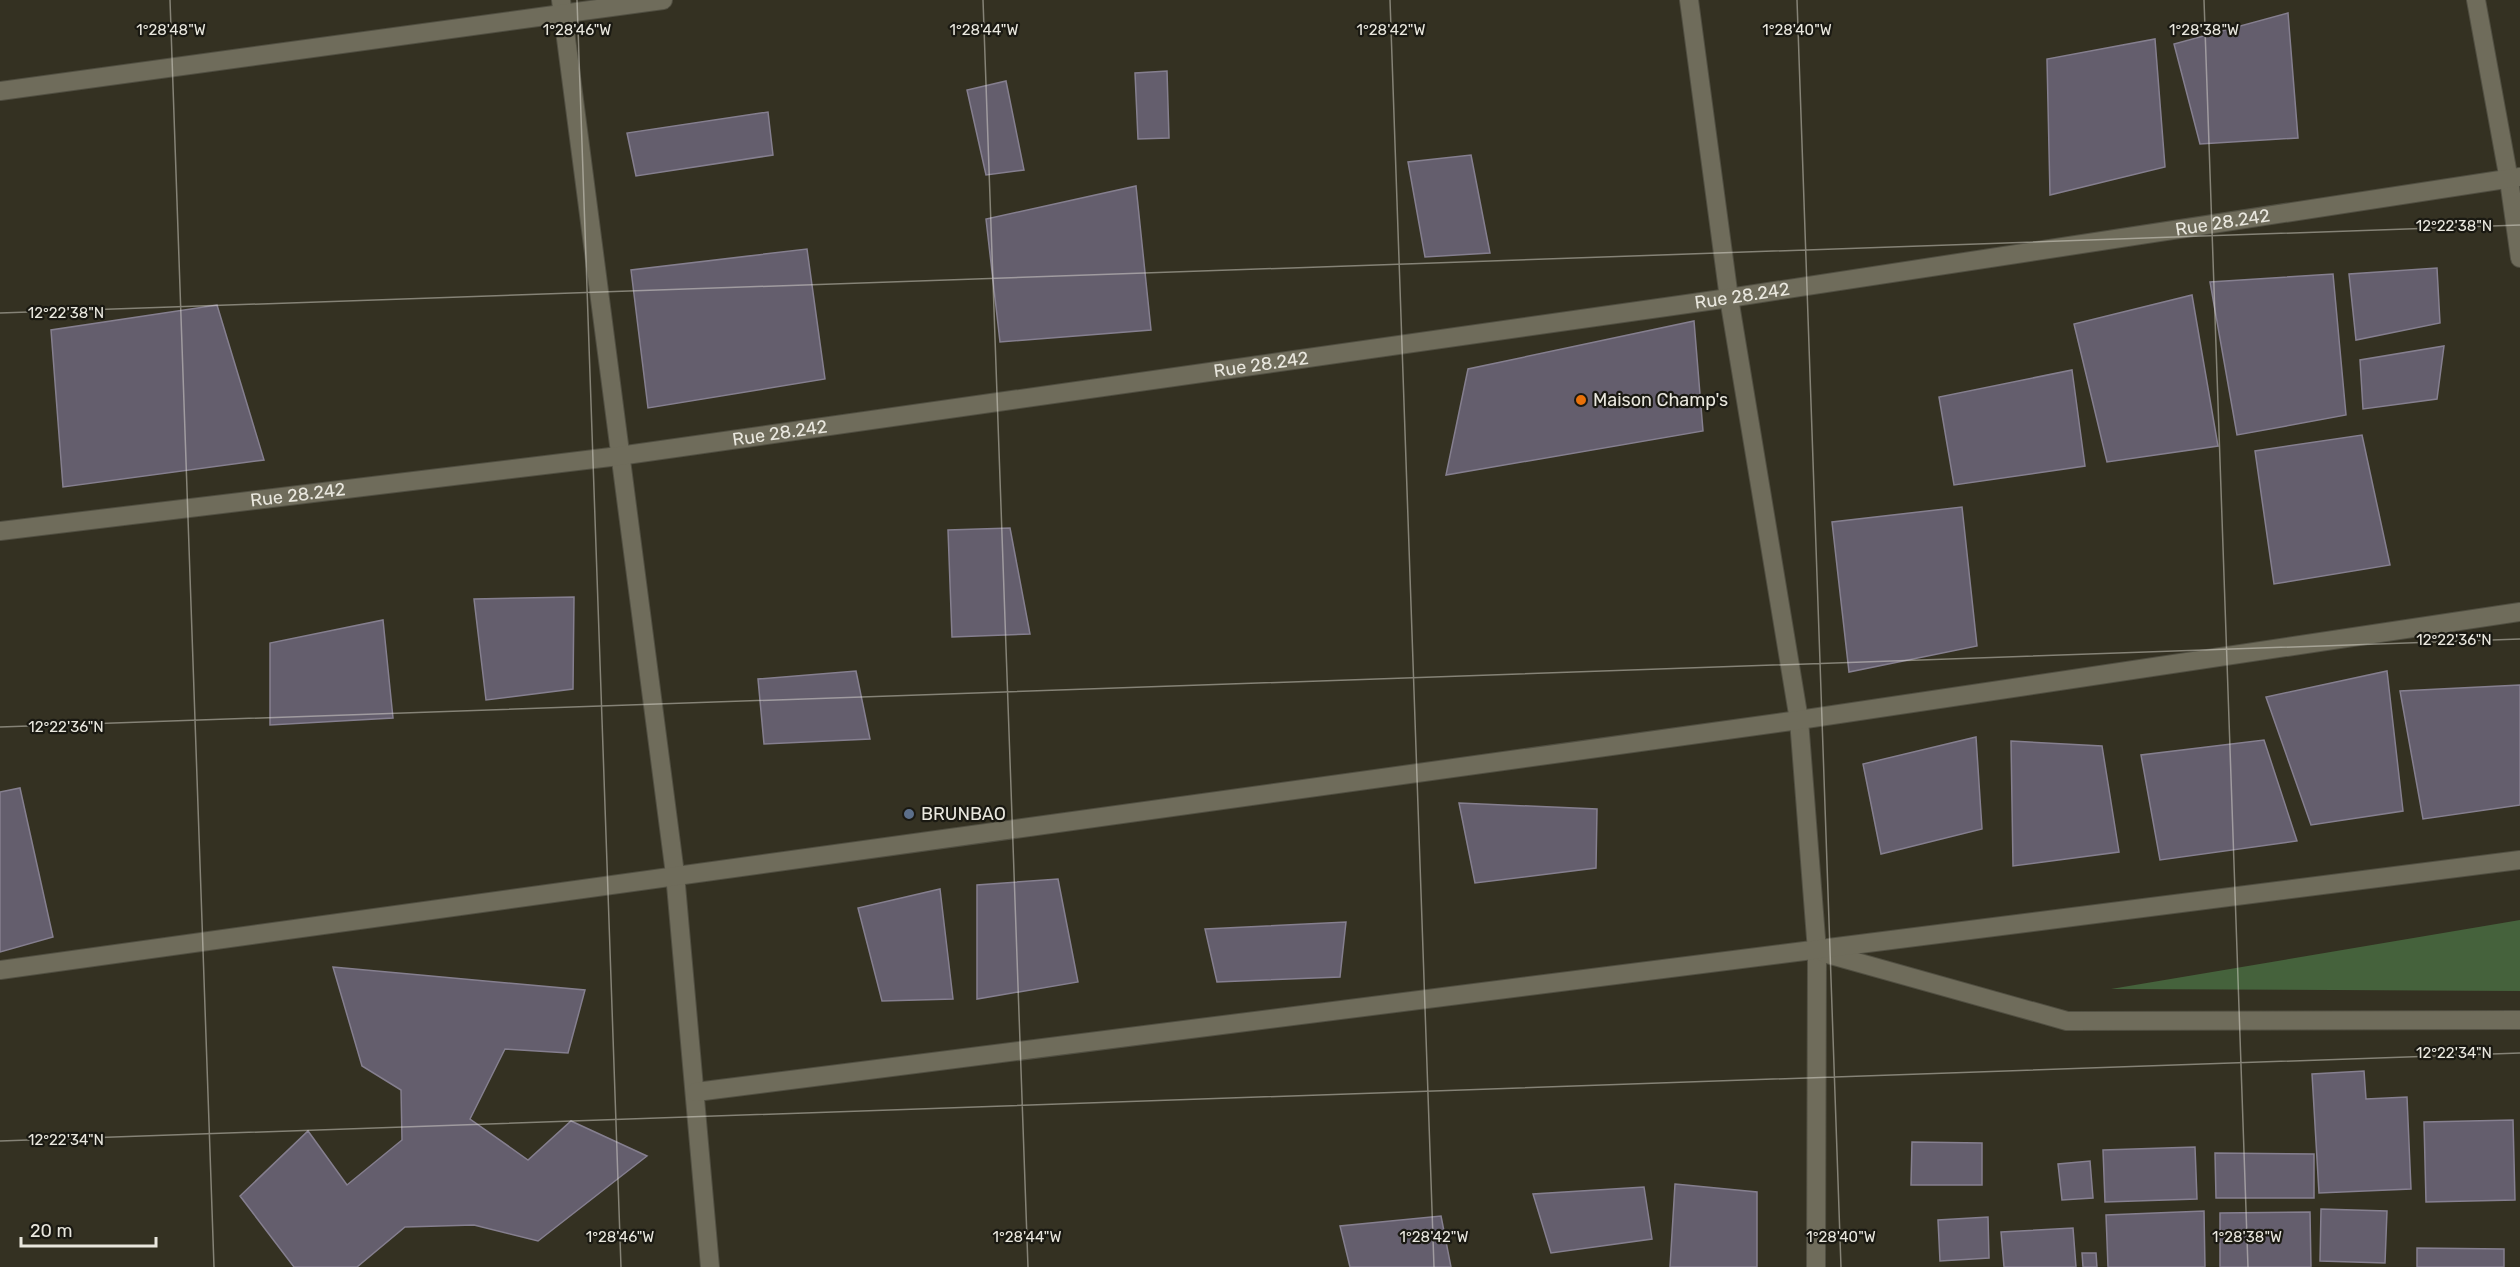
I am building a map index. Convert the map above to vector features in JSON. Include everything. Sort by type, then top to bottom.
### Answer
[{"type":"street","points":[[0,91],[562,6],[663,0]]},
{"type":"street","points":[[1689,0],[1729,298],[1799,720],[1817,951],[1816,1267]]},
{"type":"street","points":[[2476,0],[2514,178],[2520,258]]},
{"type":"street","points":[[562,6],[675,874],[710,1267]]},
{"type":"street","name":"Rue 28.242","points":[[0,531],[619,456],[1729,298],[2514,178]]},
{"type":"street","points":[[0,970],[675,874],[1799,720],[2520,612]]},
{"type":"street","points":[[696,1092],[2520,860]]},
{"type":"street","points":[[1817,951],[2067,1021],[2520,1020]]},
{"type":"green space","points":[[2520,920],[2520,991],[2111,989]]},
{"type":"building","points":[[2288,13],[2298,138],[2200,144],[2174,44]]},
{"type":"building","points":[[2155,39],[2165,167],[2050,195],[2047,59]]},
{"type":"building","points":[[1167,71],[1169,138],[1138,139],[1135,73]]},
{"type":"building","points":[[1006,81],[1024,170],[986,175],[967,90]]},
{"type":"building","points":[[768,112],[773,155],[636,176],[627,133]]},
{"type":"building","points":[[1471,155],[1490,253],[1425,257],[1408,162]]},
{"type":"building","points":[[1136,186],[1151,330],[1000,342],[986,219]]},
{"type":"building","points":[[807,249],[825,379],[648,408],[631,270]]},
{"type":"building","points":[[2437,268],[2440,323],[2356,340],[2349,274]]},
{"type":"building","points":[[2333,274],[2346,415],[2237,435],[2210,282]]},
{"type":"building","points":[[2192,295],[2218,446],[2107,462],[2074,324]]},
{"type":"building","points":[[217,305],[264,460],[63,487],[51,330]]},
{"type":"building","name":"Maison Champ's","points":[[1694,321],[1703,431],[1446,475],[1468,369]]},
{"type":"building","points":[[2444,346],[2437,399],[2363,409],[2360,360]]},
{"type":"building","points":[[2072,370],[2085,466],[1954,485],[1939,397]]},
{"type":"building","points":[[2362,435],[2390,565],[2274,584],[2255,451]]},
{"type":"building","points":[[1962,507],[1977,646],[1849,672],[1832,522]]},
{"type":"building","points":[[1010,528],[1030,634],[952,637],[948,530]]},
{"type":"building","points":[[574,597],[573,689],[486,700],[474,599]]},
{"type":"building","points":[[383,620],[393,718],[270,725],[270,643]]},
{"type":"building","points":[[856,671],[870,739],[764,744],[758,679]]},
{"type":"building","points":[[2387,671],[2403,811],[2311,825],[2266,697]]},
{"type":"building","points":[[2520,685],[2520,805],[2423,819],[2400,691]]},
{"type":"building","points":[[1976,737],[1982,829],[1881,854],[1863,764]]},
{"type":"building","points":[[2264,740],[2297,841],[2160,860],[2141,755]]},
{"type":"building","points":[[2011,741],[2102,746],[2119,852],[2013,866]]},
{"type":"building","points":[[20,788],[53,937],[0,952],[0,792]]},
{"type":"building","points":[[1459,803],[1597,809],[1596,868],[1475,883]]},
{"type":"building","points":[[1058,879],[1078,982],[977,999],[977,885]]},
{"type":"building","points":[[940,889],[953,999],[882,1001],[858,908]]},
{"type":"building","points":[[1346,922],[1340,977],[1217,982],[1205,929]]},
{"type":"building","points":[[333,967],[585,990],[568,1053],[505,1049],[470,1119],[528,1160],[571,1121],[647,1156],[538,1241],[474,1225],[405,1227],[357,1267],[294,1267],[240,1196],[308,1131],[347,1185],[402,1140],[401,1090],[362,1066]]},
{"type":"building","points":[[2364,1071],[2366,1099],[2407,1097],[2411,1189],[2319,1193],[2312,1074]]},
{"type":"building","points":[[2513,1120],[2515,1200],[2426,1202],[2424,1122]]},
{"type":"building","points":[[1912,1142],[1982,1143],[1982,1185],[1911,1185]]},
{"type":"building","points":[[2195,1147],[2197,1199],[2105,1202],[2103,1150]]},
{"type":"building","points":[[2215,1153],[2314,1154],[2314,1198],[2216,1198]]},
{"type":"building","points":[[2090,1161],[2093,1198],[2062,1200],[2058,1164]]},
{"type":"building","points":[[1675,1184],[1757,1192],[1757,1267],[1670,1267]]},
{"type":"building","points":[[1644,1187],[1652,1239],[1551,1253],[1533,1194]]},
{"type":"building","points":[[2321,1209],[2387,1211],[2385,1263],[2320,1261]]},
{"type":"building","points":[[2204,1211],[2205,1267],[2108,1267],[2106,1215]]},
{"type":"building","points":[[2310,1212],[2311,1267],[2220,1267],[2220,1213]]},
{"type":"building","points":[[1441,1216],[1451,1267],[1350,1267],[1340,1226]]},
{"type":"building","points":[[1988,1217],[1989,1258],[1940,1261],[1938,1220]]},
{"type":"building","points":[[2073,1228],[2076,1267],[2004,1267],[2001,1232]]},
{"type":"building","points":[[2417,1248],[2504,1249],[2504,1267],[2417,1267]]},
{"type":"building","points":[[2082,1253],[2096,1253],[2097,1267],[2083,1267]]},
{"type":"place","name":"Maison Champ's","points":[[1581,400]]},
{"type":"place","name":"BRUNBAO","points":[[909,814]]}]
